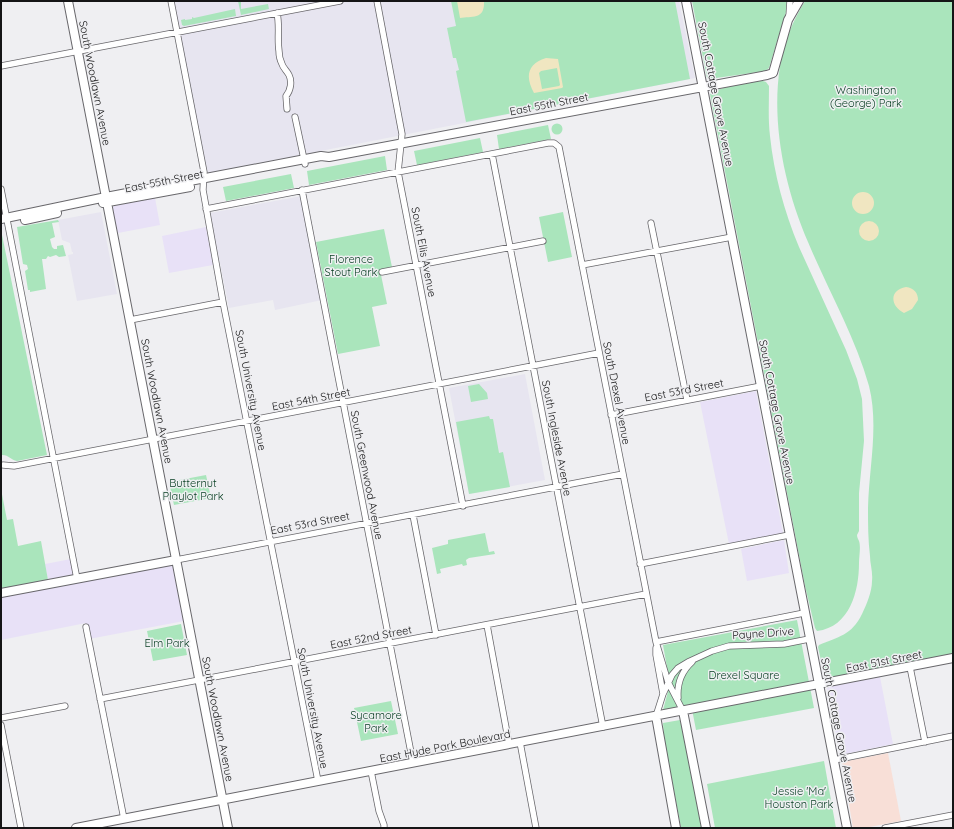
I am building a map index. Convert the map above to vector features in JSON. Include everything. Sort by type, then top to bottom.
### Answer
[{"type":"street","name":"South Woodlawn Avenue","points":[[68,1],[228,828]]},
{"type":"street","name":"South University Avenue","points":[[171,1],[204,170],[206,209],[223,302],[248,421],[318,782]]},
{"type":"street","points":[[1,66],[340,1]]},
{"type":"street","name":"South Ellis Avenue","points":[[377,1],[402,134],[398,172],[463,506]]},
{"type":"street","name":"South Cottage Grove Avenue","points":[[686,1],[847,828]]},
{"type":"street","name":"East 55th Street","points":[[4,221],[305,162],[322,156],[329,157],[703,86],[759,77],[773,73],[788,20],[796,2]]},
{"type":"street","points":[[277,13],[279,27],[279,52],[282,65],[289,76],[290,84],[290,91],[286,96],[287,109]]},
{"type":"street","points":[[295,117],[305,162]]},
{"type":"street","name":"South Drexel Avenue","points":[[492,154],[548,143],[559,147],[656,642],[668,682],[683,711]]},
{"type":"street","points":[[206,209],[492,154]]},
{"type":"street","name":"South Ingleside Avenue","points":[[492,154],[603,727]]},
{"type":"street","points":[[1,189],[4,221],[54,459],[77,579]]},
{"type":"street","name":"South Greenwood Avenue","points":[[302,190],[413,763]]},
{"type":"street","points":[[651,223],[687,400]]},
{"type":"street","points":[[582,266],[732,237]]},
{"type":"street","points":[[382,272],[543,241]]},
{"type":"street","points":[[130,320],[223,302]]},
{"type":"street","name":"East 54th Street","points":[[3,464],[14,466],[54,459],[599,353]]},
{"type":"street","name":"East 53rd Street","points":[[611,415],[761,386]]},
{"type":"street","name":"East 53rd Street","points":[[1,593],[463,506],[623,474]]},
{"type":"street","points":[[413,515],[436,635]]},
{"type":"street","points":[[640,564],[789,535]]},
{"type":"street","name":"East 52nd Street","points":[[100,699],[580,608],[646,594]]},
{"type":"street","points":[[656,642],[804,613]]},
{"type":"street","points":[[487,625],[509,744]]},
{"type":"street","points":[[86,627],[124,819]]},
{"type":"street","name":"Payne Drive","points":[[663,694],[668,682],[678,668],[712,651],[729,646],[784,644],[809,639]]},
{"type":"street","name":"South Drexel Avenue","points":[[656,642],[656,655],[663,694],[656,716]]},
{"type":"street","name":"East 51st Street","points":[[819,685],[953,658]]},
{"type":"street","name":"Payne Drive","points":[[678,683],[683,673],[695,659]]},
{"type":"street","points":[[910,667],[925,742]]},
{"type":"street","name":"South Drexel Avenue","points":[[678,683],[678,700]]},
{"type":"street","name":"East Hyde Park Boulevard","points":[[76,828],[819,685]]},
{"type":"street","points":[[1,718],[65,706]]},
{"type":"street","points":[[683,711],[706,828]]},
{"type":"street","points":[[656,716],[676,828]]},
{"type":"street","points":[[1,725],[21,828]]},
{"type":"street","points":[[834,760],[953,736]]},
{"type":"street","points":[[520,742],[536,828]]},
{"type":"street","points":[[371,771],[384,828]]},
{"type":"street","points":[[886,828],[953,814]]},
{"type":"shaded area","points":[[171,1],[679,1],[695,78],[208,173]]},
{"type":"shaded area","points":[[302,196],[322,300],[275,310],[273,300],[229,308],[210,213]]},
{"type":"shaded area","points":[[155,198],[160,225],[118,233],[112,210],[114,206]]},
{"type":"shaded area","points":[[101,212],[117,294],[77,301],[68,255],[73,254],[73,252],[70,243],[62,240],[58,220]]},
{"type":"shaded area","points":[[206,227],[213,265],[169,273],[162,236]]},
{"type":"shaded area","points":[[525,374],[545,480],[469,494],[449,388]]},
{"type":"shaded area","points":[[756,391],[783,533],[729,544],[700,402]]},
{"type":"shaded area","points":[[784,540],[789,573],[747,581],[741,549]]},
{"type":"shaded area","points":[[71,559],[75,577],[172,559],[184,621],[89,639],[86,623],[1,640],[1,589],[48,580],[45,564]]},
{"type":"shaded area","points":[[880,677],[893,744],[840,755],[827,687]]},
{"type":"shaded area","points":[[888,753],[901,821],[864,828],[853,828],[842,762]]},
{"type":"green space","points":[[238,1],[241,2],[241,9],[268,4],[269,9],[241,15]]},
{"type":"green space","points":[[451,1],[675,1],[690,79],[466,122],[456,71],[459,70],[456,58],[453,58],[447,28],[456,26]]},
{"type":"green space","points":[[692,1],[787,1],[786,12],[769,68],[765,71],[709,79],[707,78]]},
{"type":"green space","name":"Washington (George) Park","points":[[805,1],[953,1],[953,654],[830,678],[824,674],[818,647],[819,645],[844,634],[854,627],[864,610],[872,585],[868,508],[873,447],[873,416],[869,386],[863,367],[849,331],[800,222],[782,156],[777,111],[781,57],[789,32]]},
{"type":"green space","points":[[235,9],[236,16],[184,26],[182,25],[181,20],[192,19],[192,17],[194,18]]},
{"type":"green space","points":[[763,81],[769,86],[770,136],[777,178],[784,206],[799,247],[846,350],[857,379],[862,399],[864,441],[859,493],[859,531],[857,537],[860,543],[860,549],[857,585],[850,606],[845,615],[837,623],[828,628],[817,631],[805,586],[710,94],[727,87]]},
{"type":"green space","points":[[557,123],[561,125],[563,129],[561,133],[557,135],[553,133],[551,129],[553,125]]},
{"type":"green space","points":[[548,125],[551,139],[499,149],[497,135]]},
{"type":"green space","points":[[480,138],[483,152],[417,165],[414,151]]},
{"type":"green space","points":[[385,156],[387,170],[309,185],[307,171]]},
{"type":"green space","points":[[291,174],[294,188],[226,201],[223,187]]},
{"type":"green space","points":[[563,212],[572,257],[548,262],[539,217]]},
{"type":"green space","points":[[58,220],[59,222],[52,223],[55,237],[50,239],[54,249],[57,249],[57,246],[63,245],[66,256],[48,256],[46,259],[42,259],[46,289],[30,292],[30,290],[28,290],[25,271],[28,269],[27,265],[23,264],[17,227]]},
{"type":"green space","name":"Florence Stout Park","points":[[384,229],[392,267],[380,270],[387,304],[372,307],[380,346],[338,354],[316,242]]},
{"type":"green space","points":[[1,230],[47,455],[17,461],[6,455],[1,455]]},
{"type":"green space","points":[[479,384],[487,393],[488,399],[471,402],[468,386]]},
{"type":"green space","points":[[489,416],[490,419],[493,419],[499,453],[503,452],[510,487],[469,494],[456,422]]},
{"type":"green space","name":"Butternut Playlot Park","points":[[206,475],[211,498],[174,505],[169,482]]},
{"type":"green space","points":[[1,489],[7,520],[13,519],[18,546],[41,541],[48,580],[1,589]]},
{"type":"green space","points":[[485,533],[489,552],[494,551],[495,554],[469,558],[466,560],[467,565],[463,566],[462,564],[440,569],[441,573],[437,574],[432,548],[448,544],[448,540]]},
{"type":"green space","name":"Drexel Square","points":[[797,620],[814,708],[696,730],[691,704],[663,710],[670,684],[663,645]]},
{"type":"green space","name":"Elm Park","points":[[181,624],[187,655],[153,661],[147,631]]},
{"type":"green space","name":"Sycamore Park","points":[[391,701],[398,734],[361,741],[354,708]]},
{"type":"green space","points":[[680,720],[702,828],[681,828],[664,738],[663,723]]},
{"type":"green space","name":"Jessie 'Ma' Houston Park","points":[[824,761],[836,828],[715,828],[707,784]]},
{"type":"sand","points":[[457,1],[484,1],[484,7],[477,16],[460,18]]},
{"type":"sand","points":[[546,58],[558,59],[562,88],[534,93],[529,82],[529,76],[531,67]],"holes":[[[557,68],[560,85],[542,89],[539,73],[541,71]]]},
{"type":"sand","points":[[863,192],[871,195],[874,203],[871,211],[863,214],[855,211],[852,203],[855,195]]},
{"type":"sand","points":[[869,221],[876,224],[879,231],[876,238],[869,241],[862,238],[859,231],[862,224]]},
{"type":"sand","points":[[906,287],[915,291],[918,300],[912,309],[904,313],[896,306],[893,298],[897,291]]}]
